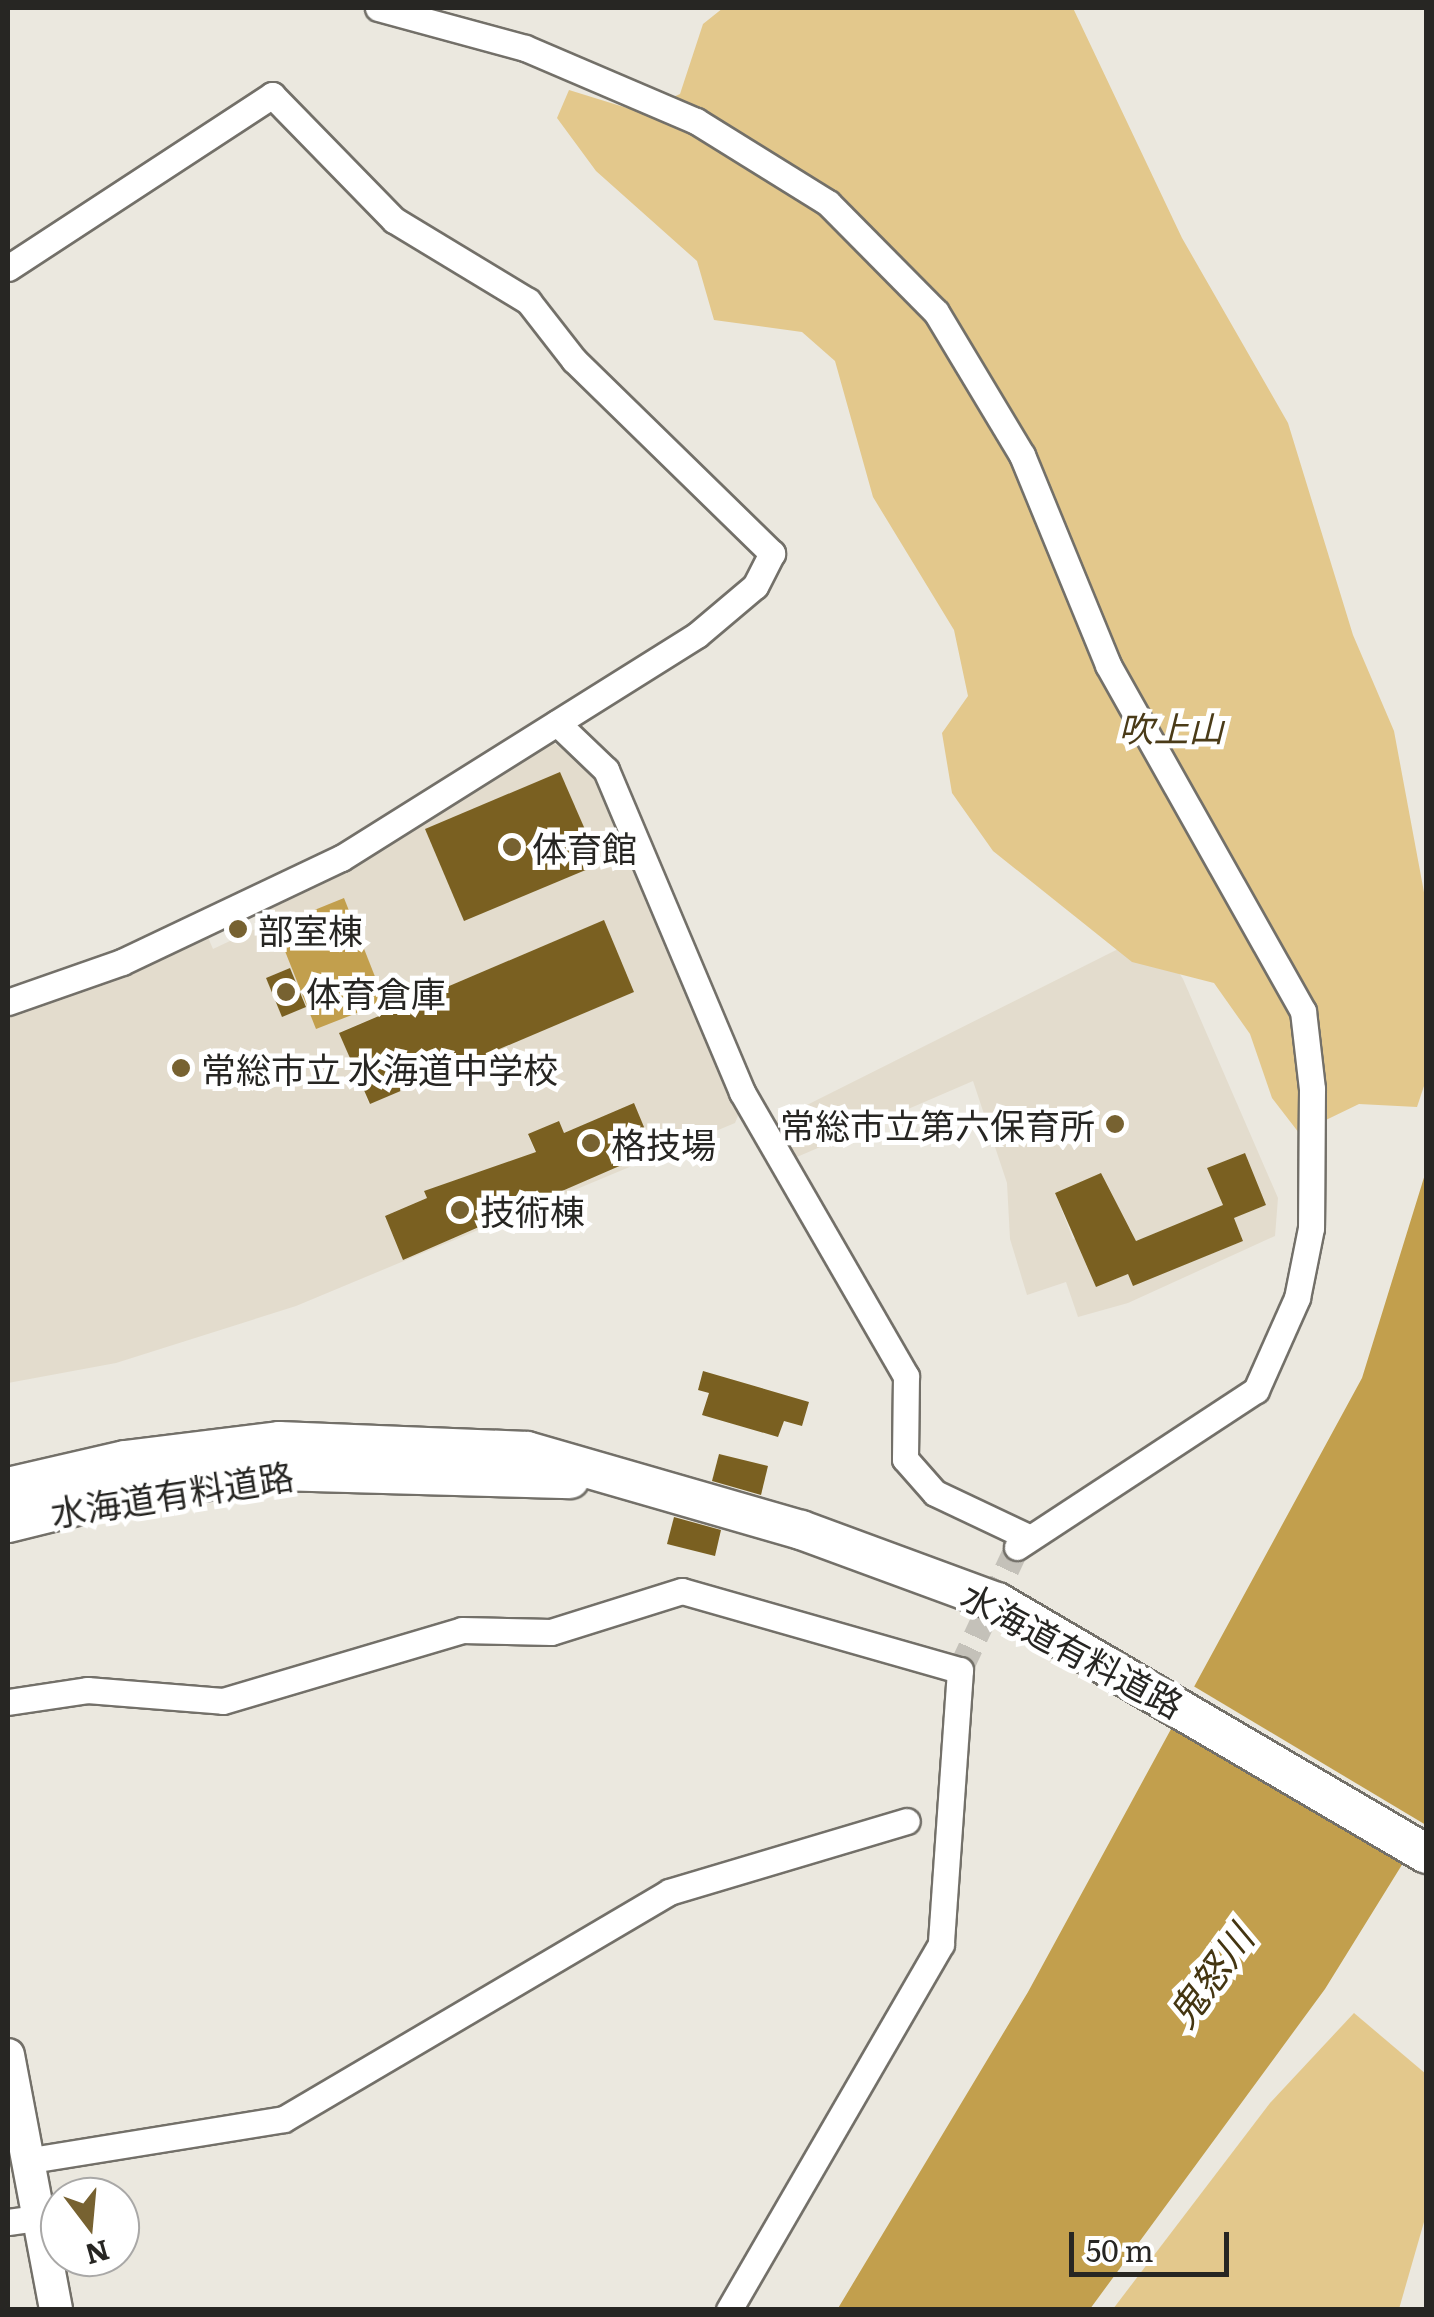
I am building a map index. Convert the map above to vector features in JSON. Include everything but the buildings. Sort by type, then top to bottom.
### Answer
[{"type":"highway","name":"水海道有料道路","points":[[8,1487],[126,1460],[280,1441],[527,1451],[638,1482],[941,1579],[1116,1668],[1426,1854]]},
{"type":"highway","name":"水海道有料道路","points":[[8,1523],[133,1492],[278,1472],[638,1482]]},
{"type":"main road","points":[[8,2056],[25,2160],[23,2220],[56,2310]]},
{"type":"street","points":[[378,8],[524,48],[696,121],[828,203],[936,312],[1022,455],[1108,665],[1304,1010],[1312,1089],[1311,1228],[1297,1298],[1256,1390],[1022,1542],[935,1492],[905,1459],[906,1376],[742,1092],[606,770],[557,723]]},
{"type":"street","points":[[8,268],[272,96],[394,220],[506,282],[574,360],[772,553],[755,586],[728,611],[341,858],[122,962],[8,1002]]},
{"type":"street","points":[[8,1702],[87,1690],[224,1701],[462,1630],[551,1632],[682,1591],[960,1670],[941,1944],[729,2310]]},
{"type":"street","points":[[25,2160],[284,2119],[670,1892],[907,1821]]},
{"type":"shaded area","name":"常総市立 水海道中学校","points":[[551,741],[598,774],[740,1111],[735,1123],[296,1306],[116,1363],[8,1383],[8,1013],[366,860],[388,848],[387,838]],"holes":[[[261,910],[268,923],[213,949],[207,935]],[[603,921],[633,992],[369,1104],[340,1032]],[[290,968],[306,1006],[282,1016],[266,978]],[[634,1104],[654,1151],[553,1194],[528,1135],[558,1121],[564,1133]],[[517,1160],[535,1204],[403,1259],[385,1216],[427,1198],[424,1191]]]},
{"type":"shaded area","name":"常総市立第六保育所","points":[[1152,932],[1183,979],[1278,1198],[1275,1236],[1128,1303],[1078,1317],[1066,1282],[1027,1295],[1010,1239],[1007,1183],[973,1081],[790,1160],[769,1124]],"holes":[[[1244,1153],[1266,1205],[1234,1218],[1243,1241],[1133,1285],[1128,1274],[1096,1287],[1083,1255],[1093,1232],[1073,1239],[1055,1193],[1101,1174],[1119,1232],[1130,1228],[1136,1241],[1223,1205],[1208,1168]]]},
{"type":"green space","name":"吹上山","points":[[723,8],[1073,8],[1182,238],[1288,423],[1353,635],[1394,731],[1426,903],[1426,1080],[1417,1107],[1359,1104],[1299,1133],[1272,1098],[1250,1034],[1214,983],[1132,962],[993,851],[952,793],[942,733],[968,696],[954,630],[873,497],[835,361],[802,332],[714,320],[697,261],[596,171],[557,118],[569,90],[640,112],[680,94],[703,24]]},
{"type":"green space","points":[[1354,2013],[1426,2074],[1426,2215],[1399,2309],[1113,2309],[1270,2103]]},
{"type":"water","points":[[344,898],[385,1002],[316,1029],[275,926]]},
{"type":"water","name":"鬼怒川","points":[[1426,1171],[1426,1826],[1325,1989],[1090,2309],[837,2310],[1028,1992],[1362,1378]]},
{"type":"pier","points":[[1190,1684],[1426,1825],[1426,1835],[1172,1716]]},
{"type":"tunnel","points":[[960,1670],[1017,1547]]},
{"type":"place","name":"体育館","points":[[512,847]]},
{"type":"place","name":"部室棟","points":[[238,929]]},
{"type":"place","name":"体育倉庫","points":[[286,992]]},
{"type":"place","name":"常総市立 水海道中学校","points":[[181,1068]]},
{"type":"place","name":"常総市立第六保育所","points":[[1115,1124]]},
{"type":"place","name":"格技場","points":[[591,1143]]},
{"type":"place","name":"技術棟","points":[[460,1210]]}]
